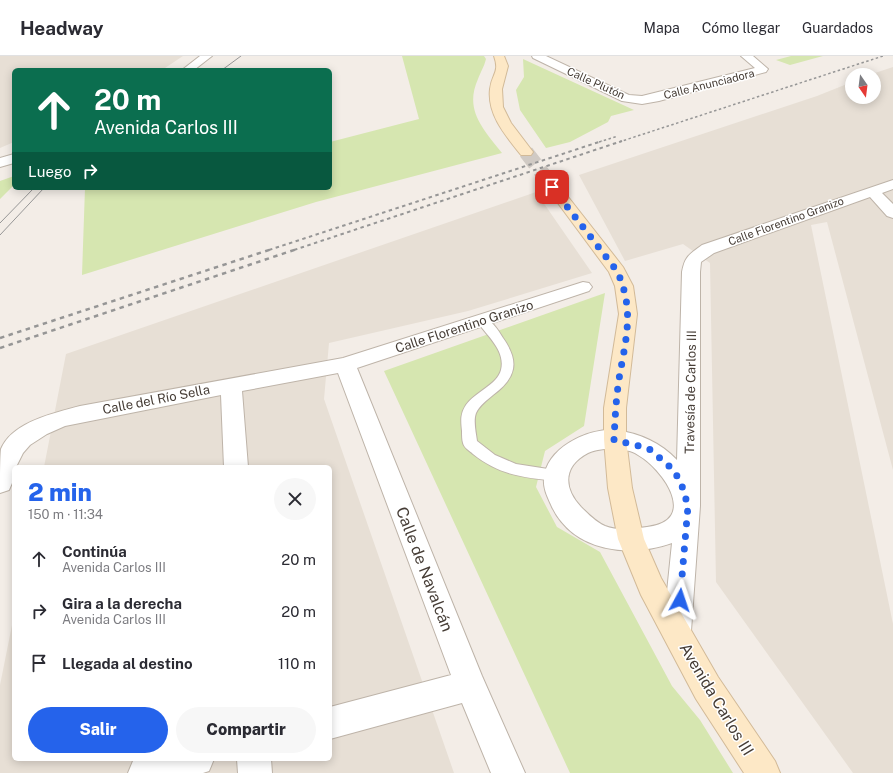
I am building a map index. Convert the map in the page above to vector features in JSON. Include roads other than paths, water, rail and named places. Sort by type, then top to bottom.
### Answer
[{"type":"street","points":[[190,68],[207,56]]},
{"type":"street","points":[[499,56],[503,62],[503,66],[495,95],[498,110],[507,127],[526,152]]},
{"type":"street","name":"Calle Plutón","points":[[537,56],[633,100]]},
{"type":"street","name":"Calle Anunciadora","points":[[633,100],[655,98],[763,69],[746,56]]},
{"type":"street","points":[[0,163],[12,159]]},
{"type":"street","name":"Calle Florentino Granizo","points":[[691,272],[693,260],[708,249],[893,184]]},
{"type":"street","name":"Avenida Carlos III","points":[[552,187],[617,271],[624,286],[628,314],[616,408],[614,440],[620,488],[631,539],[651,586],[707,688],[762,773]]},
{"type":"street","points":[[872,191],[893,213]]},
{"type":"street","name":"Travesía de Carlos III","points":[[677,631],[688,506],[691,272]]},
{"type":"street","name":"Calle Florentino Granizo","points":[[345,365],[583,287]]},
{"type":"street","name":"Calle del Río Sella","points":[[0,483],[7,458],[22,438],[49,422],[80,414],[345,365]]},
{"type":"street","name":"Calle de Navalcán","points":[[345,365],[470,685],[508,773]]},
{"type":"street","points":[[231,385],[236,465]]},
{"type":"street","points":[[598,440],[614,440],[648,448],[675,472],[682,486],[688,506],[682,522],[674,529],[655,538],[631,539],[602,536],[586,528],[575,518],[564,504],[556,486],[556,475],[560,465],[567,455],[581,445],[598,440]]},
{"type":"street","points":[[332,722],[470,685]]},
{"type":"street","points":[[146,773],[190,761]]},
{"type":"street","points":[[254,761],[255,773]]},
{"type":"lane","points":[[482,320],[498,338],[508,357],[508,373],[497,386],[480,398],[468,415],[470,443],[490,459],[514,470],[556,475]]},
{"type":"tunnel","points":[[526,152],[553,187]]},
{"type":"tram line","points":[[225,68],[241,56]]},
{"type":"tram line","points":[[0,223],[32,190]]},
{"type":"tram line","points":[[0,235],[42,190]]},
{"type":"railway","points":[[619,142],[883,56]]},
{"type":"railway","points":[[599,142],[618,136]]},
{"type":"railway","points":[[269,250],[602,141]]},
{"type":"railway","points":[[294,250],[622,141]]},
{"type":"railway","points":[[0,338],[272,249]]},
{"type":"railway","points":[[0,348],[294,250]]}]
